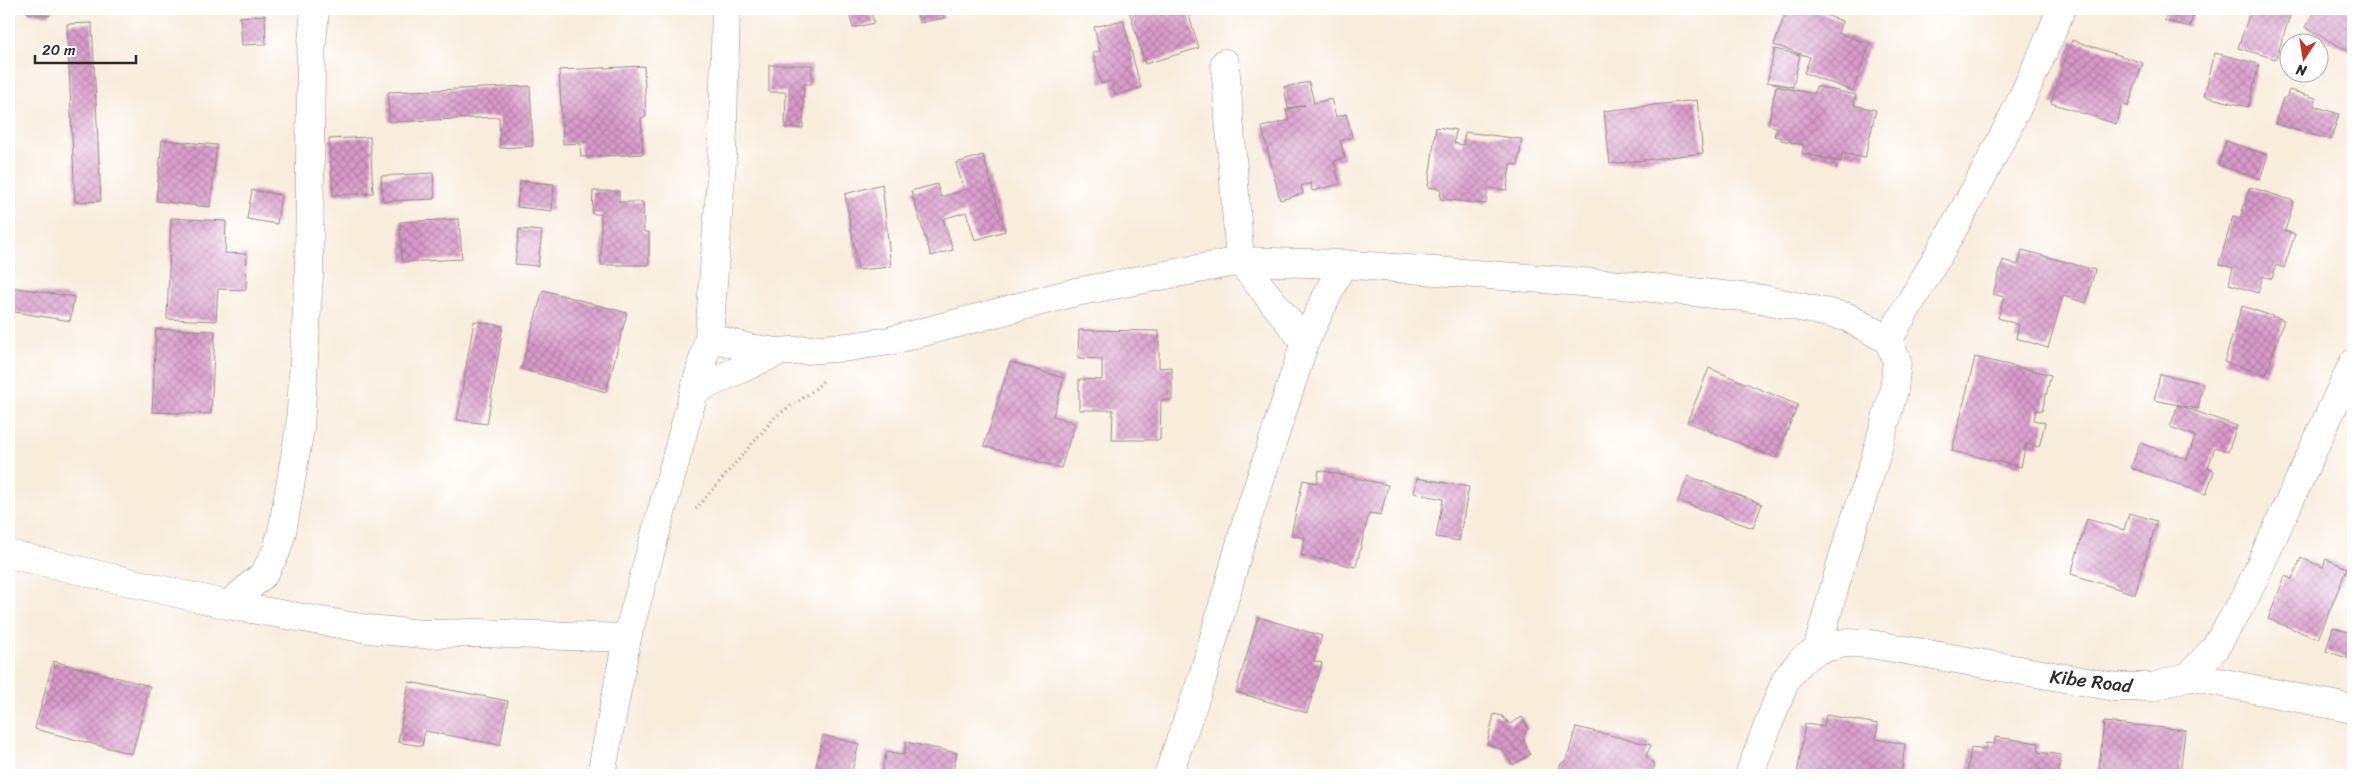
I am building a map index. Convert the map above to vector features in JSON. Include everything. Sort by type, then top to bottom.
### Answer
[{"type":"street","points":[[228,606],[264,574],[276,552],[282,532],[300,428],[309,275],[311,55],[314,9]]},
{"type":"street","points":[[601,775],[627,638],[709,337],[722,162],[726,9]]},
{"type":"street","points":[[1888,340],[1962,216],[2015,112],[2053,32],[2061,9]]},
{"type":"street","points":[[1226,63],[1240,261],[1305,342]]},
{"type":"street","points":[[709,337],[748,348],[777,352],[849,348],[889,341],[1076,292],[1240,261],[1342,264],[1634,286],[1762,299],[1847,317],[1888,340],[1897,361],[1894,390],[1875,459],[1843,557],[1818,650]]},
{"type":"street","points":[[1168,775],[1203,676],[1247,520],[1305,342],[1342,264]]},
{"type":"street","points":[[694,390],[777,352]]},
{"type":"street","points":[[2189,676],[2215,648],[2245,598],[2353,364]]},
{"type":"street","points":[[9,554],[228,606],[368,629],[423,634],[479,633],[627,638]]},
{"type":"street","name":"Kibe Road","points":[[1749,775],[1786,679],[1802,660],[1818,650],[1844,643],[1871,644],[2114,687],[2153,687],[2189,676]]},
{"type":"street","points":[[2189,676],[2353,709]]},
{"type":"path","points":[[691,516],[762,430],[776,416],[821,384],[849,348]]},
{"type":"building","points":[[28,9],[51,9],[50,16],[28,13]]},
{"type":"building","points":[[848,9],[870,9],[874,23],[853,28]]},
{"type":"building","points":[[916,9],[942,9],[944,18],[919,23]]},
{"type":"building","points":[[1187,9],[1199,48],[1145,64],[1129,10]]},
{"type":"building","points":[[1787,9],[1808,9],[1842,21],[1838,33],[1870,44],[1853,91],[1804,73],[1810,57],[1774,45]]},
{"type":"building","points":[[2168,9],[2195,9],[2190,27],[2165,21]]},
{"type":"building","points":[[2251,9],[2292,9],[2285,32],[2280,32],[2280,46],[2276,59],[2238,48]]},
{"type":"building","points":[[2316,9],[2353,9],[2353,54],[2330,41],[2330,32],[2314,32],[2305,27]]},
{"type":"building","points":[[265,15],[266,44],[242,45],[240,17]]},
{"type":"building","points":[[1123,20],[1141,88],[1115,95],[1111,81],[1101,84],[1093,53],[1100,51],[1094,27]]},
{"type":"building","points":[[92,23],[101,201],[75,202],[67,24]]},
{"type":"building","points":[[2072,40],[2143,63],[2128,107],[2122,104],[2116,124],[2051,103]]},
{"type":"building","points":[[1775,49],[1800,55],[1793,87],[1767,82]]},
{"type":"building","points":[[2215,53],[2259,64],[2248,107],[2204,96]]},
{"type":"building","points":[[769,65],[812,65],[812,84],[804,84],[803,128],[785,128],[786,92],[769,92]]},
{"type":"building","points":[[644,66],[646,117],[641,118],[643,154],[581,157],[580,143],[563,144],[559,70]]},
{"type":"building","points":[[1309,82],[1314,103],[1331,99],[1336,117],[1346,114],[1352,137],[1340,141],[1345,158],[1334,161],[1340,184],[1312,191],[1311,183],[1301,186],[1303,194],[1280,200],[1262,127],[1289,120],[1286,110],[1305,105],[1288,108],[1284,87]]},
{"type":"building","points":[[530,86],[533,146],[500,148],[499,117],[389,122],[388,92]]},
{"type":"building","points":[[1776,86],[1814,94],[1816,86],[1856,95],[1854,105],[1876,110],[1865,158],[1842,153],[1841,162],[1802,153],[1804,145],[1781,140],[1782,138],[1774,136],[1777,127],[1768,125]]},
{"type":"building","points":[[2289,90],[2316,98],[2314,106],[2339,114],[2331,140],[2275,124],[2283,98],[2286,98]]},
{"type":"building","points":[[1697,100],[1703,153],[1610,164],[1604,111]]},
{"type":"building","points":[[1436,127],[1456,130],[1454,143],[1463,145],[1465,132],[1522,139],[1518,165],[1510,164],[1507,190],[1488,188],[1486,204],[1440,199],[1441,189],[1428,187]]},
{"type":"building","points":[[370,137],[373,193],[333,195],[329,139]]},
{"type":"building","points":[[162,140],[217,145],[210,207],[156,201]]},
{"type":"building","points":[[2226,141],[2268,155],[2260,179],[2218,165]]},
{"type":"building","points":[[983,155],[1005,231],[975,240],[966,212],[943,219],[953,250],[931,256],[911,191],[937,184],[941,197],[964,190],[956,163]]},
{"type":"building","points":[[433,173],[435,199],[383,201],[381,176]]},
{"type":"building","points":[[520,181],[554,184],[552,211],[517,207]]},
{"type":"building","points":[[882,184],[891,267],[858,270],[845,194]]},
{"type":"building","points":[[2250,187],[2294,201],[2285,231],[2295,234],[2284,268],[2276,265],[2272,279],[2263,276],[2258,293],[2229,284],[2233,268],[2219,264],[2233,216],[2240,218]]},
{"type":"building","points":[[252,190],[281,195],[277,224],[247,219]]},
{"type":"building","points":[[593,191],[619,191],[619,202],[643,202],[644,232],[649,232],[649,265],[601,265],[601,214],[592,214]]},
{"type":"building","points":[[171,218],[226,221],[225,253],[247,254],[246,290],[218,289],[216,321],[167,319]]},
{"type":"building","points":[[459,219],[462,259],[402,262],[400,222]]},
{"type":"building","points":[[519,229],[542,231],[538,266],[515,264]]},
{"type":"building","points":[[2022,250],[2095,270],[2086,303],[2063,296],[2048,348],[2016,338],[2019,325],[1998,318],[2004,297],[1993,294],[2003,260],[2018,265]]},
{"type":"building","points":[[11,287],[74,297],[70,321],[9,311]]},
{"type":"building","points":[[543,290],[627,313],[606,392],[521,369]]},
{"type":"building","points":[[2242,306],[2284,320],[2266,375],[2224,362]]},
{"type":"building","points":[[474,321],[503,326],[487,424],[457,420]]},
{"type":"building","points":[[156,329],[215,331],[211,414],[152,412]]},
{"type":"building","points":[[1079,330],[1159,331],[1159,368],[1172,367],[1172,400],[1161,400],[1160,440],[1112,440],[1113,410],[1079,410],[1079,379],[1102,380],[1102,359],[1078,358]]},
{"type":"building","points":[[1975,357],[2051,375],[2042,411],[2036,410],[2034,420],[2045,423],[2039,447],[2026,444],[2021,467],[1952,451]]},
{"type":"building","points":[[1010,362],[1064,378],[1053,416],[1075,423],[1061,468],[984,446]]},
{"type":"building","points":[[1709,368],[1798,405],[1776,458],[1687,422]]},
{"type":"building","points":[[2160,374],[2203,383],[2198,409],[2154,400]]},
{"type":"building","points":[[2178,405],[2237,426],[2228,452],[2215,447],[2208,468],[2214,471],[2206,494],[2131,468],[2140,443],[2187,459],[2195,436],[2170,427]]},
{"type":"building","points":[[1319,470],[1388,485],[1381,515],[1369,513],[1356,567],[1301,555],[1305,538],[1291,535],[1303,480],[1317,483]]},
{"type":"building","points":[[1688,476],[1762,504],[1753,528],[1678,501]]},
{"type":"building","points":[[1417,478],[1469,487],[1459,541],[1436,537],[1443,499],[1414,493]]},
{"type":"building","points":[[2129,513],[2157,521],[2135,594],[2071,574],[2087,519],[2124,530]]},
{"type":"building","points":[[2301,558],[2323,567],[2326,559],[2347,568],[2318,639],[2268,619],[2285,576],[2292,579]]},
{"type":"building","points":[[1258,617],[1322,636],[1314,661],[1322,663],[1307,713],[1236,692]]},
{"type":"building","points":[[2333,627],[2353,634],[2353,660],[2326,651]]},
{"type":"building","points":[[53,661],[150,686],[132,754],[35,729]]},
{"type":"building","points":[[409,682],[508,701],[500,745],[425,731],[422,746],[398,742]]},
{"type":"building","points":[[1494,714],[1502,716],[1510,724],[1522,717],[1528,728],[1523,737],[1530,755],[1513,765],[1502,749],[1487,744]]},
{"type":"building","points":[[1826,715],[1878,724],[1876,739],[1905,744],[1901,775],[1797,775],[1805,724],[1824,727]]},
{"type":"building","points":[[2104,722],[2185,730],[2180,775],[2098,775]]},
{"type":"building","points":[[1576,727],[1651,745],[1646,756],[1655,765],[1651,775],[1558,775],[1560,765],[1567,759]]},
{"type":"building","points":[[823,735],[859,744],[851,775],[814,775]]},
{"type":"building","points":[[1995,737],[2039,743],[2038,752],[2061,755],[2058,775],[1967,775],[1971,748],[1985,750],[1986,743],[1995,744]]},
{"type":"building","points":[[906,742],[957,753],[952,775],[881,775],[887,751],[904,755]]}]
